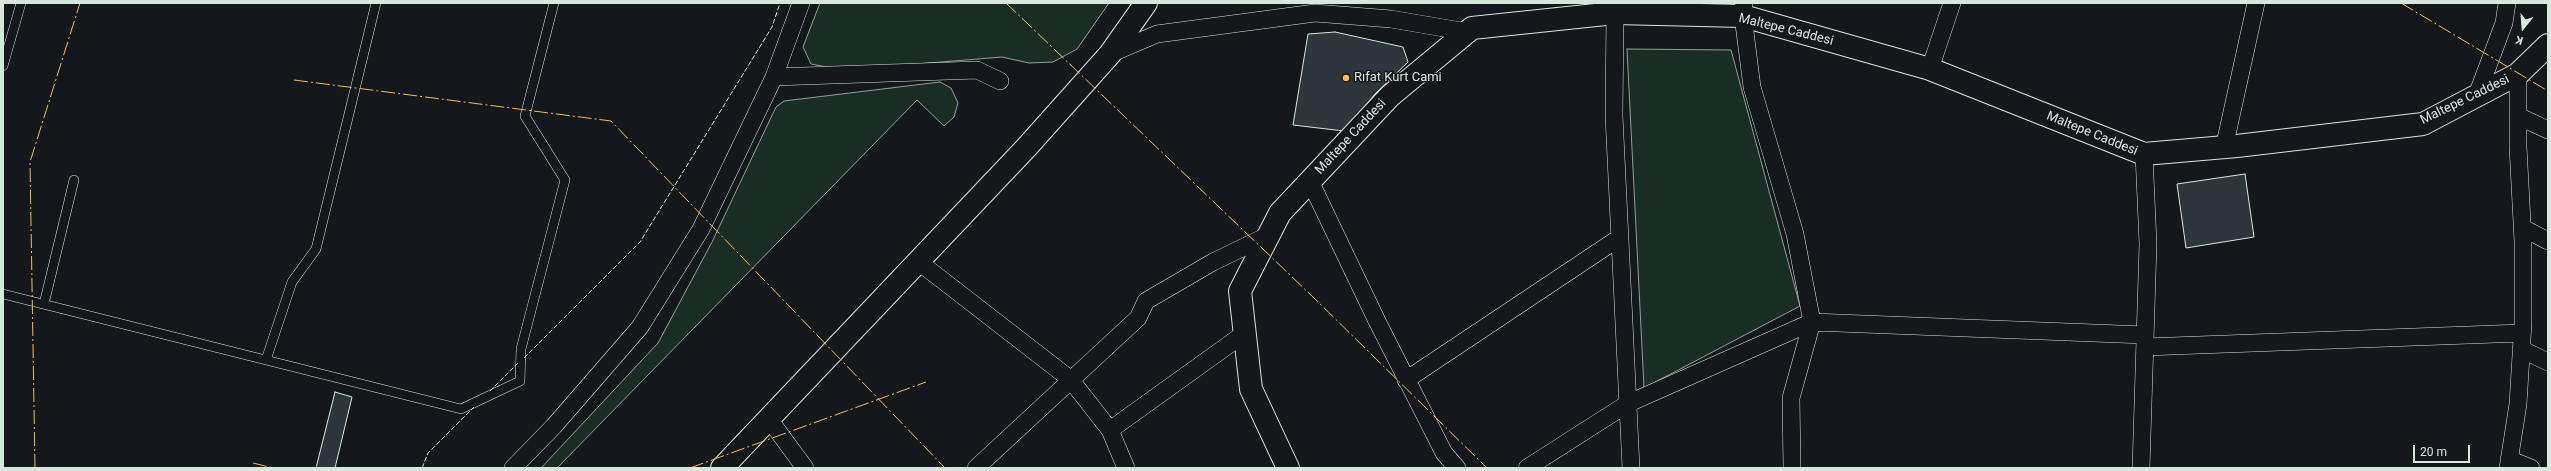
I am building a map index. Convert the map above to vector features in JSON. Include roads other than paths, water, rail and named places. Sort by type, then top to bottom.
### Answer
[{"type":"street","points":[[513,468],[554,426],[640,327],[700,229],[774,77],[801,3]]},
{"type":"street","points":[[722,468],[1026,148],[1110,54],[1146,3]]},
{"type":"street","points":[[1930,69],[1952,3]]},
{"type":"street","points":[[2224,148],[2256,3]]},
{"type":"street","points":[[2477,95],[2504,24],[2507,3]]},
{"type":"street","points":[[1617,8],[1614,116],[1631,468]]},
{"type":"street","name":"Maltepe Caddesi","points":[[1288,468],[1251,389],[1240,291],[1280,213],[1390,96],[1472,28],[1617,8],[1743,10],[1930,69],[2144,154],[2224,148],[2423,124],[2518,74],[2548,45]]},
{"type":"street","points":[[1743,10],[1752,87],[1795,234],[1812,322],[1791,398],[1792,468]]},
{"type":"street","points":[[1110,54],[1157,34],[1315,13],[1391,19],[1468,32]]},
{"type":"street","points":[[774,77],[977,70],[1000,81]]},
{"type":"street","points":[[2518,74],[2518,116],[2523,228],[2522,341],[2518,404],[2509,464],[2531,468]]},
{"type":"street","points":[[2518,116],[2548,130]]},
{"type":"street","points":[[2142,468],[2148,244],[2144,154]]},
{"type":"street","points":[[1310,181],[1406,380],[1444,453],[1457,468]]},
{"type":"street","points":[[2523,228],[2548,241]]},
{"type":"street","points":[[976,468],[1070,379],[1138,318],[1146,301],[1213,262],[1269,235]]},
{"type":"street","points":[[1406,380],[1619,238]]},
{"type":"street","points":[[919,262],[1070,379],[1110,430],[1126,468]]},
{"type":"street","points":[[1527,468],[1627,404],[1812,322],[2145,341],[2522,341],[2548,362]]},
{"type":"street","points":[[1110,430],[1245,333]]},
{"type":"street","points":[[770,419],[805,468]]},
{"type":"lane","points":[[3,66],[21,3]]},
{"type":"lane","points":[[266,360],[292,282],[316,249],[376,3]]},
{"type":"lane","points":[[3,294],[461,409],[520,381],[521,349],[565,180],[525,116],[554,3]]},
{"type":"lane","points":[[44,304],[74,180]]},
{"type":"place","name":"Rıfat Kurt Cami","points":[[1346,78]]}]
